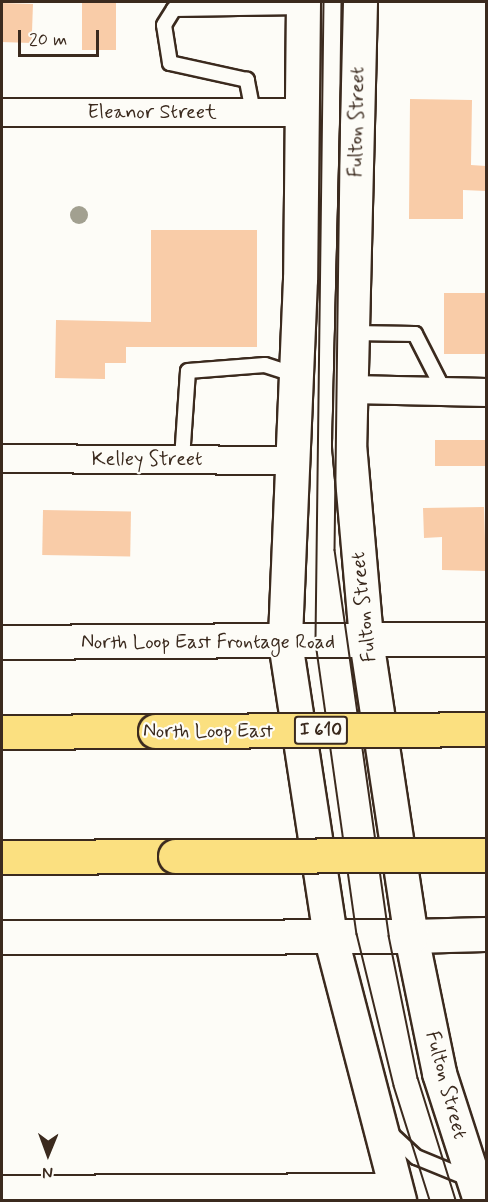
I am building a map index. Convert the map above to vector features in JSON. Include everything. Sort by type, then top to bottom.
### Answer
[{"type":"highway","name":"North Loop East","points":[[2,732],[486,729]]},
{"type":"highway","points":[[2,857],[486,855]]},
{"type":"main road","name":"Fulton Street","points":[[360,2],[349,444],[366,640],[411,936],[439,1073],[480,1189]]},
{"type":"main road","points":[[303,4],[297,376],[285,642],[330,935],[368,1096],[396,1194]]},
{"type":"main road","name":"North Loop East Frontage Road","points":[[2,642],[486,639]]},
{"type":"main road","points":[[2,937],[486,934]]},
{"type":"street","name":"Eleanor Street","points":[[2,112],[302,112]]},
{"type":"street","points":[[351,389],[486,392]]},
{"type":"street","name":"Kelley Street","points":[[2,458],[292,460]]},
{"type":"street","points":[[2,1189],[396,1194]]},
{"type":"lane","points":[[253,112],[247,80],[170,63],[164,25],[174,9],[303,4]]},
{"type":"lane","points":[[352,333],[415,334],[444,391]]},
{"type":"lane","points":[[182,459],[188,371],[265,365],[297,376]]},
{"type":"lane","points":[[368,1096],[390,1133],[416,1157],[480,1189]]},
{"type":"building","points":[[82,2],[116,2],[116,50],[82,50]]},
{"type":"building","points":[[2,3],[33,4],[32,43],[2,42]]},
{"type":"building","points":[[410,99],[472,100],[471,165],[486,166],[486,191],[463,190],[463,219],[409,219]]},
{"type":"building","points":[[151,230],[257,230],[257,347],[126,347],[126,363],[105,363],[105,379],[55,378],[56,320],[151,322]]},
{"type":"building","points":[[444,293],[486,293],[486,354],[444,354]]},
{"type":"building","points":[[435,440],[486,440],[486,466],[435,466]]},
{"type":"building","points":[[484,507],[486,571],[442,570],[442,537],[424,538],[423,508]]},
{"type":"building","points":[[43,510],[131,512],[130,557],[42,555]]},
{"type":"tram line","points":[[324,2],[316,643],[357,934],[394,1086],[430,1200]]},
{"type":"tram line","points":[[342,2],[335,550],[389,936],[418,1078],[456,1200]]}]
